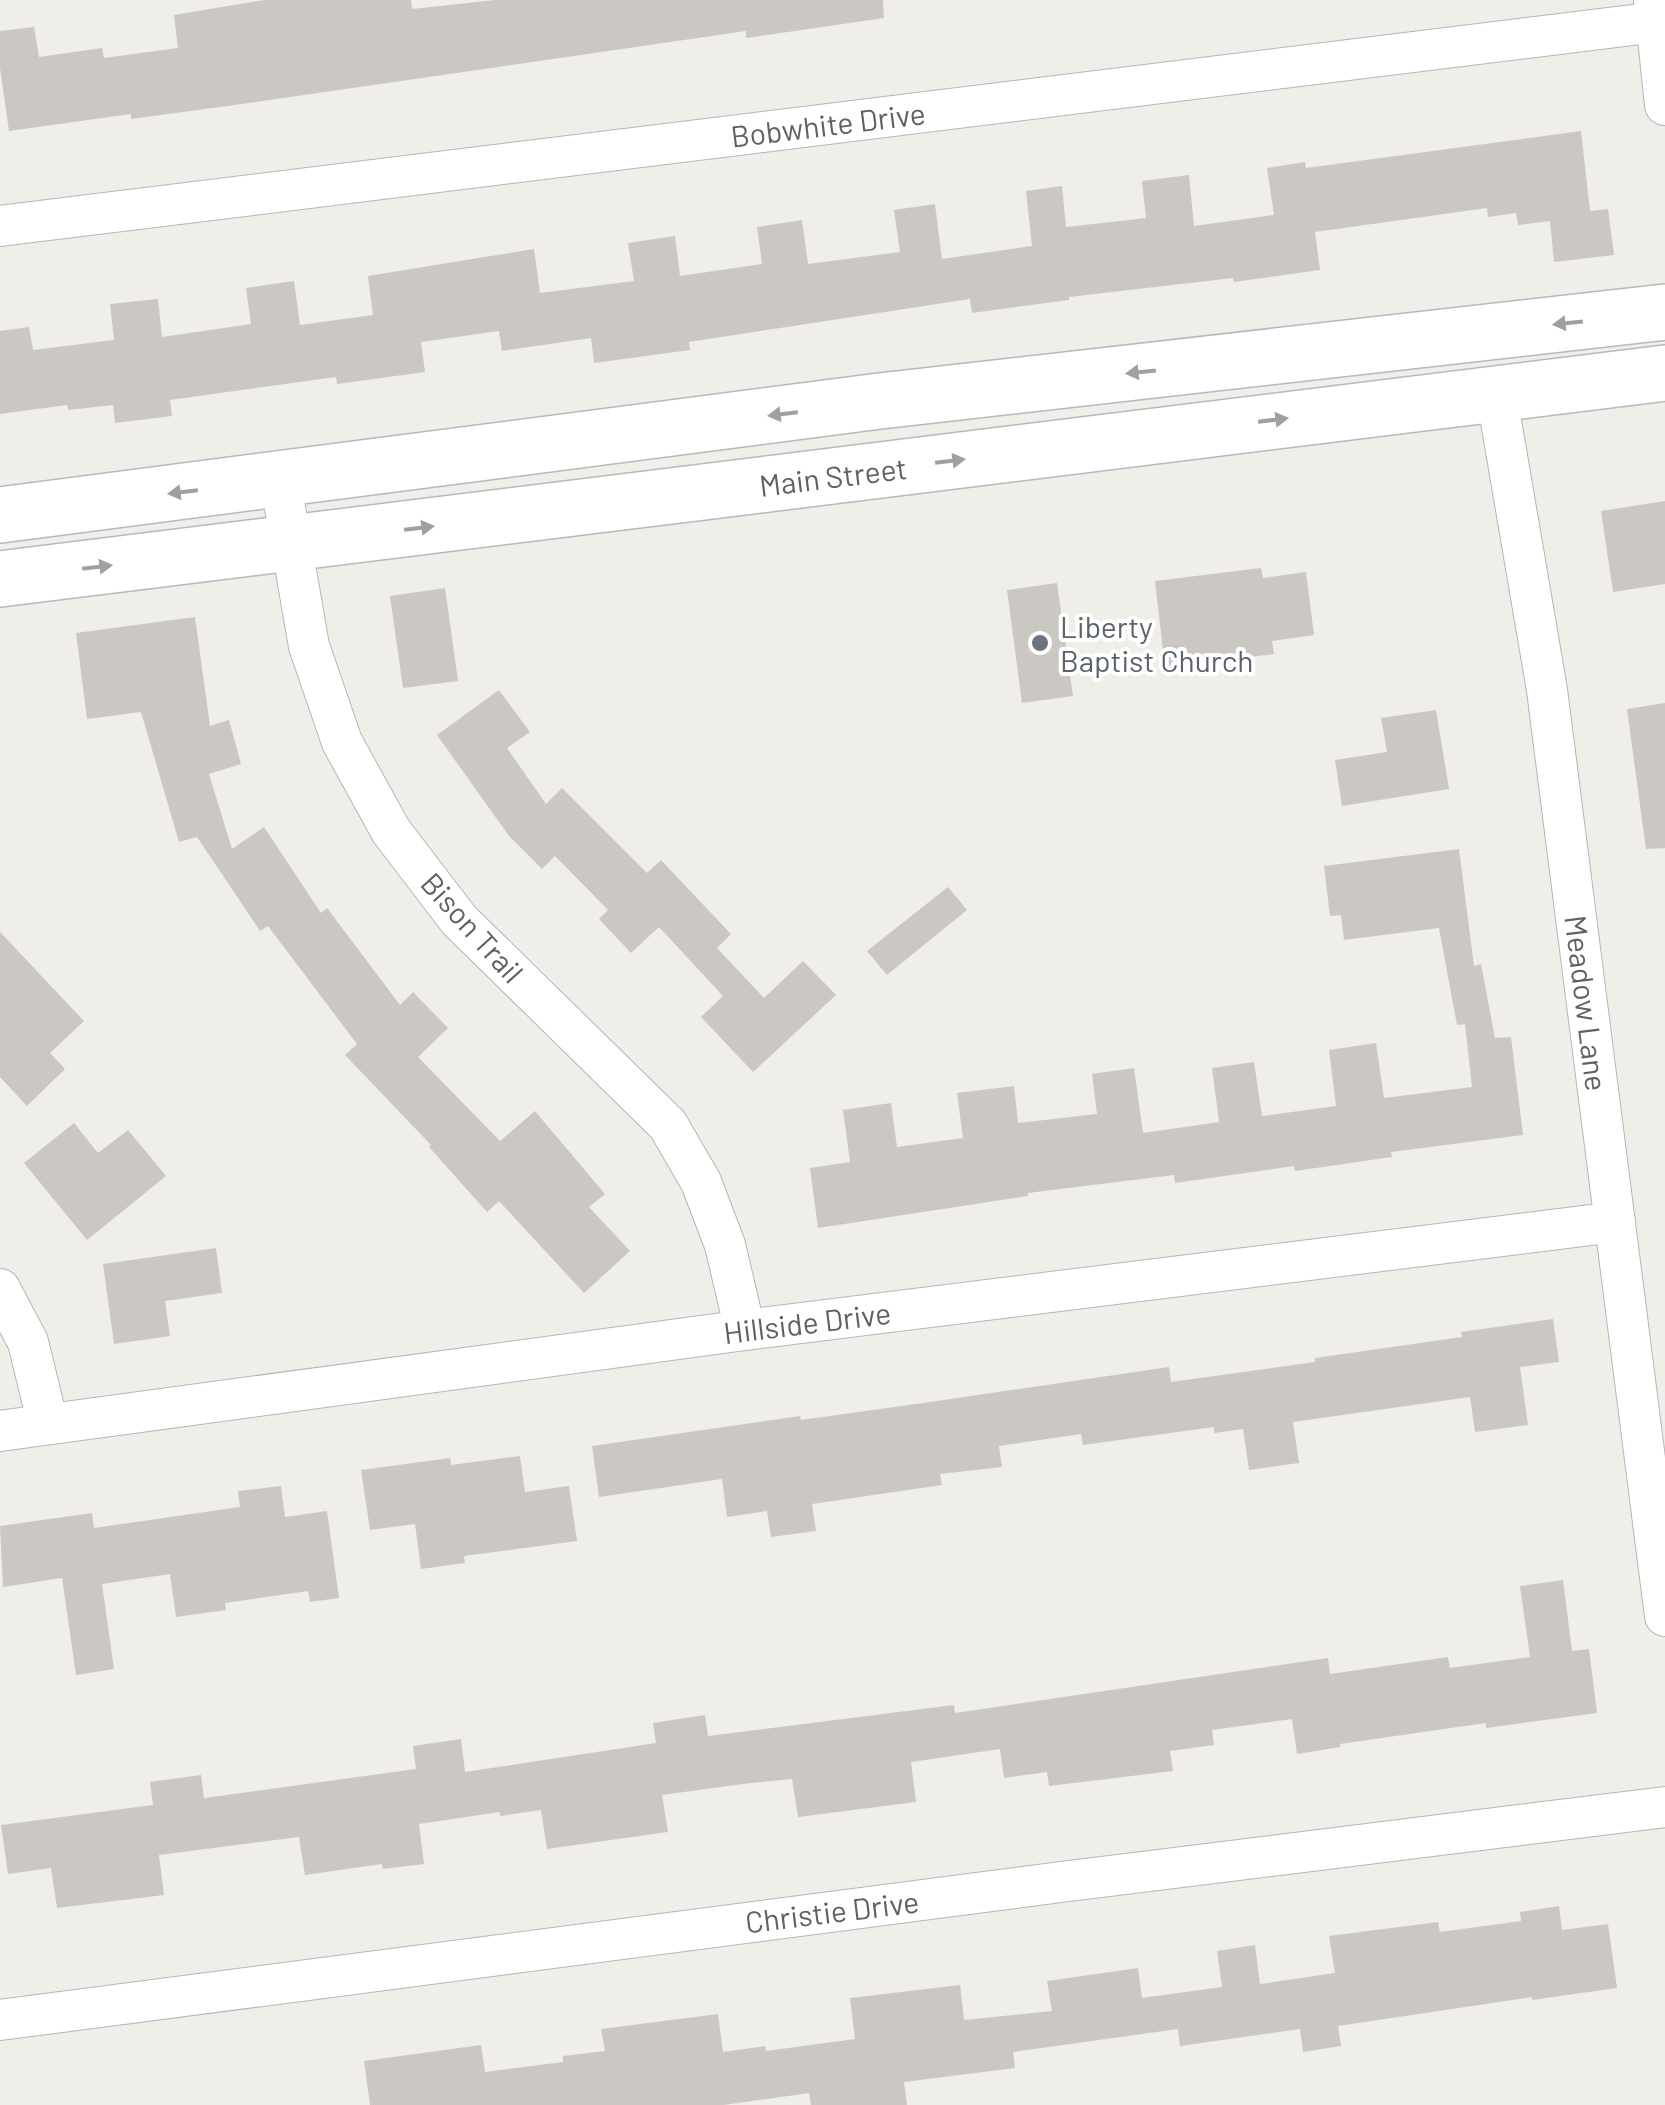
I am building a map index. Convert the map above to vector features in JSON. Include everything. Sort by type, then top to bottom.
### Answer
[{"type":"main road","points":[[0,515],[880,401],[1665,312]]},
{"type":"main road","name":"Main Street","points":[[0,578],[1665,373]]},
{"type":"main road","points":[[880,401],[889,469]]},
{"type":"street","points":[[1655,11],[1665,105]]},
{"type":"street","name":"Bobwhite Drive","points":[[0,226],[1655,11]]},
{"type":"street","name":"Meadow Lane","points":[[1496,392],[1547,690],[1665,1616]]},
{"type":"street","name":"Bison Trail","points":[[280,479],[309,646],[342,742],[392,831],[459,920],[668,1124],[701,1182],[719,1229],[744,1330]]},
{"type":"street","name":"Hillside Drive","points":[[0,1432],[744,1330],[1616,1222]]},
{"type":"street","points":[[0,1289],[28,1342],[48,1424]]},
{"type":"street","name":"Christie Drive","points":[[0,2020],[1665,1807]]},
{"type":"building","points":[[264,0],[411,0],[412,9],[495,0],[883,0],[884,18],[746,38],[746,31],[235,105],[9,131],[0,68],[0,31],[34,27],[39,57],[102,48],[104,58],[178,48],[174,15]]},
{"type":"building","points":[[1581,131],[1590,211],[1608,209],[1614,255],[1554,262],[1550,221],[1518,225],[1516,213],[1488,217],[1487,208],[1315,232],[1320,270],[1234,282],[1233,278],[1069,297],[972,313],[970,299],[689,342],[690,350],[594,363],[591,338],[502,351],[499,331],[421,342],[425,372],[337,384],[336,377],[170,400],[172,416],[115,423],[113,405],[68,410],[67,405],[0,414],[0,331],[29,327],[33,350],[114,340],[110,304],[158,299],[162,337],[251,324],[246,288],[294,281],[300,325],[373,315],[368,276],[534,249],[540,293],[634,281],[628,243],[675,236],[680,276],[762,264],[757,227],[802,220],[808,264],[900,252],[894,210],[935,204],[942,259],[1032,246],[1026,191],[1062,186],[1066,227],[1146,218],[1142,181],[1189,175],[1194,226],[1274,215],[1267,168],[1305,162],[1306,168]]},
{"type":"building","points":[[1665,501],[1665,584],[1613,592],[1601,511]]},
{"type":"building","points":[[1261,568],[1263,578],[1306,572],[1314,635],[1272,641],[1274,654],[1165,668],[1155,581]]},
{"type":"building","name":"Liberty Baptist Church","points":[[1057,583],[1073,696],[1022,703],[1007,590]]},
{"type":"building","points":[[445,588],[458,681],[403,688],[390,596]]},
{"type":"building","points":[[195,617],[210,726],[229,720],[241,764],[209,774],[232,849],[264,827],[321,913],[327,908],[400,1005],[413,992],[448,1028],[418,1057],[500,1141],[535,1111],[605,1194],[589,1207],[630,1251],[584,1293],[499,1201],[487,1212],[431,1145],[345,1055],[357,1044],[268,926],[260,931],[197,837],[179,842],[141,712],[87,719],[76,633]]},
{"type":"building","points":[[499,690],[530,732],[507,748],[546,804],[562,788],[647,873],[661,860],[731,934],[717,948],[764,998],[803,961],[836,995],[753,1072],[701,1017],[723,996],[659,927],[631,953],[599,919],[608,910],[555,856],[542,869],[509,836],[437,735]]},
{"type":"building","points":[[1665,703],[1665,848],[1646,849],[1627,709]]},
{"type":"building","points":[[1436,710],[1449,789],[1342,806],[1335,760],[1387,752],[1381,718]]},
{"type":"building","points":[[1459,849],[1474,966],[1481,964],[1495,1038],[1511,1037],[1523,1135],[1391,1152],[1392,1157],[1295,1171],[1294,1166],[1175,1183],[1174,1175],[1028,1193],[818,1228],[810,1168],[850,1162],[843,1110],[891,1103],[897,1147],[963,1138],[957,1093],[1014,1086],[1018,1123],[1097,1114],[1092,1074],[1134,1068],[1143,1133],[1219,1122],[1212,1068],[1254,1062],[1262,1116],[1336,1106],[1329,1050],[1376,1043],[1384,1098],[1472,1087],[1465,1024],[1457,1025],[1439,928],[1344,940],[1341,915],[1330,916],[1324,866]]},
{"type":"building","points":[[948,887],[967,910],[887,975],[867,951]]},
{"type":"building","points":[[0,932],[84,1021],[50,1053],[65,1069],[27,1106],[0,1077]]},
{"type":"building","points":[[74,1123],[98,1153],[128,1130],[166,1176],[87,1240],[24,1163]]},
{"type":"building","points":[[216,1248],[222,1293],[165,1301],[170,1336],[114,1344],[103,1264]]},
{"type":"building","points":[[1553,1319],[1559,1362],[1520,1367],[1528,1425],[1475,1432],[1470,1397],[1293,1422],[1299,1463],[1249,1470],[1243,1429],[1214,1433],[1214,1427],[1083,1445],[1081,1434],[999,1446],[1002,1467],[940,1474],[942,1485],[812,1504],[816,1531],[771,1537],[767,1511],[727,1517],[722,1479],[599,1497],[592,1446],[1169,1367],[1171,1382],[1315,1362],[1315,1358],[1462,1337],[1461,1332]]},
{"type":"building","points":[[520,1456],[525,1492],[569,1486],[577,1541],[464,1556],[465,1563],[421,1569],[415,1524],[370,1530],[361,1470],[450,1458],[451,1465]]},
{"type":"building","points":[[281,1486],[285,1517],[327,1511],[339,1598],[310,1602],[308,1591],[225,1603],[226,1610],[176,1617],[170,1574],[102,1584],[114,1669],[76,1675],[62,1578],[3,1587],[0,1526],[92,1513],[94,1528],[240,1507],[238,1491]]},
{"type":"building","points":[[1563,1580],[1572,1651],[1589,1649],[1597,1713],[1486,1728],[1486,1723],[1297,1754],[1292,1719],[1212,1730],[1214,1745],[1170,1751],[1173,1771],[1049,1786],[1047,1772],[1004,1778],[1000,1749],[911,1762],[916,1802],[798,1817],[792,1779],[743,1784],[662,1795],[668,1832],[547,1849],[541,1810],[500,1816],[500,1812],[419,1824],[424,1864],[383,1869],[382,1864],[305,1875],[299,1837],[159,1855],[164,1895],[57,1908],[51,1868],[8,1874],[1,1825],[153,1805],[150,1782],[201,1775],[204,1798],[416,1769],[413,1746],[461,1739],[465,1772],[656,1743],[653,1723],[705,1715],[708,1736],[954,1705],[955,1713],[1328,1658],[1330,1674],[1448,1657],[1450,1668],[1530,1657],[1520,1586]]},
{"type":"building","points":[[1559,1906],[1562,1930],[1608,1924],[1617,1988],[1338,2026],[1341,2046],[1303,2052],[1300,2029],[1180,2046],[1178,2029],[1013,2052],[1015,2068],[904,2082],[907,2105],[811,2105],[809,2093],[724,2105],[370,2105],[364,2061],[481,2045],[485,2072],[563,2062],[563,2056],[605,2051],[601,2029],[718,2014],[723,2052],[765,2046],[766,2051],[855,2039],[850,1998],[960,1985],[964,2020],[1052,2011],[1047,1981],[1138,1968],[1142,1998],[1222,1987],[1217,1951],[1255,1945],[1260,1984],[1335,1973],[1329,1936],[1438,1922],[1440,1932],[1521,1921],[1520,1912]]},
{"type":"place","name":"Liberty Baptist Church","points":[[1040,643]]}]
